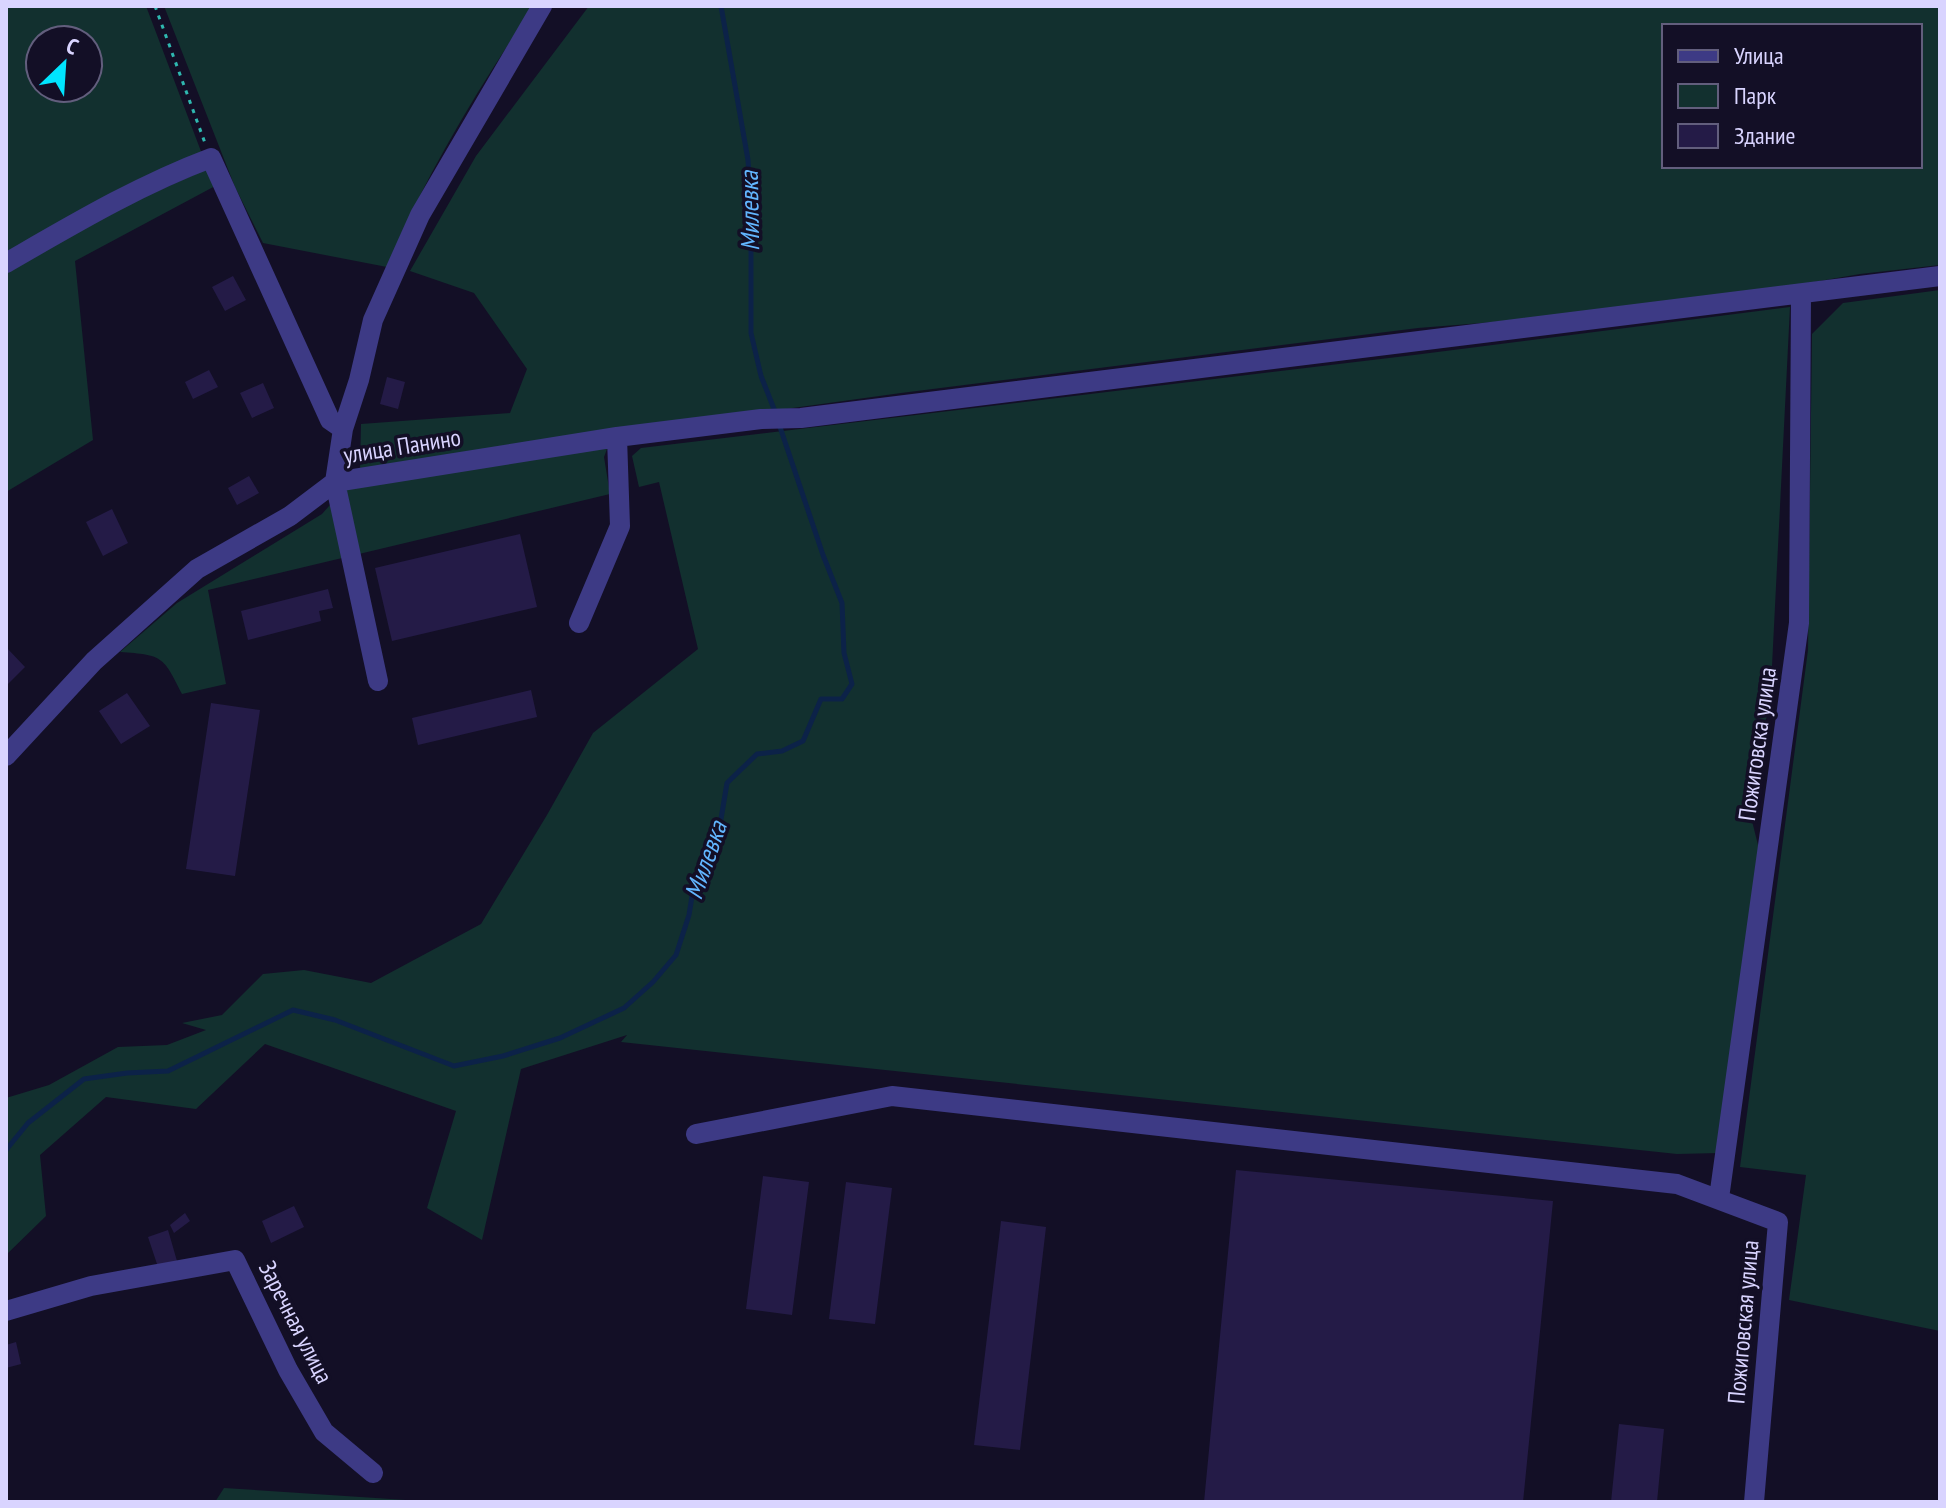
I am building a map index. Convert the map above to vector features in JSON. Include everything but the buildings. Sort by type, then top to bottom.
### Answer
[{"type":"street","points":[[378,681],[335,482],[343,429],[359,380],[373,320],[420,215],[542,6]]},
{"type":"street","points":[[6,263],[181,169],[211,158],[330,420],[343,429]]},
{"type":"street","name":"улица Панино","points":[[6,756],[94,661],[197,569],[290,516],[335,482],[617,437],[761,419],[801,418],[1940,276]]},
{"type":"street","name":"Пожиговска улица","points":[[1713,1196],[1799,623],[1801,294]]},
{"type":"street","points":[[579,623],[620,526],[617,437]]},
{"type":"street","points":[[696,1134],[892,1096],[1677,1184],[1713,1196]]},
{"type":"street","name":"Пожиговская улица","points":[[1713,1196],[1778,1222],[1754,1502]]},
{"type":"street","name":"Заречная улица","points":[[6,1311],[91,1286],[235,1260],[288,1370],[324,1432],[373,1473]]},
{"type":"path","points":[[155,6],[211,158]]},
{"type":"green space","points":[[6,6],[146,6],[202,154],[6,261]]},
{"type":"green space","points":[[164,6],[534,6],[454,133],[418,199],[387,267],[263,243],[235,187]]},
{"type":"green space","points":[[589,6],[1940,6],[1940,265],[1860,274],[1660,309],[1418,328],[901,393],[613,433],[604,457],[610,494],[208,590],[226,684],[182,694],[160,660],[145,654],[120,652],[177,603],[322,514],[360,471],[361,424],[510,413],[527,369],[474,293],[410,271],[476,156]]},
{"type":"green space","points":[[209,168],[217,185],[75,261],[93,440],[6,492],[6,270],[73,229]]},
{"type":"green space","points":[[1940,290],[1940,1331],[1789,1300],[1806,1175],[1740,1167],[1808,650],[1812,334],[1843,303]]},
{"type":"green space","points":[[1790,307],[1770,706],[1751,769],[1751,817],[1761,857],[1719,1153],[1677,1154],[621,1042],[627,1035],[521,1069],[482,1240],[427,1208],[456,1111],[265,1044],[196,1109],[106,1097],[40,1155],[46,1216],[6,1255],[6,1098],[49,1085],[118,1047],[167,1045],[206,1030],[182,1023],[222,1015],[263,974],[304,970],[371,983],[481,924],[593,733],[698,649],[659,482],[639,487],[632,456],[641,448]]},
{"type":"green space","points":[[224,1488],[421,1501],[215,1502]]},
{"type":"waterway","name":"Милевка","points":[[721,6],[748,160],[751,333],[761,376],[776,414]]},
{"type":"waterway","name":"Милевка","points":[[6,1150],[28,1123],[84,1079],[168,1071],[293,1010],[335,1020],[454,1066],[503,1056],[560,1038],[624,1008],[653,982],[676,955],[689,915],[693,890],[720,825],[727,783],[757,754],[782,751],[803,741],[821,699],[842,699],[852,684],[844,653],[842,603],[779,424]]}]
